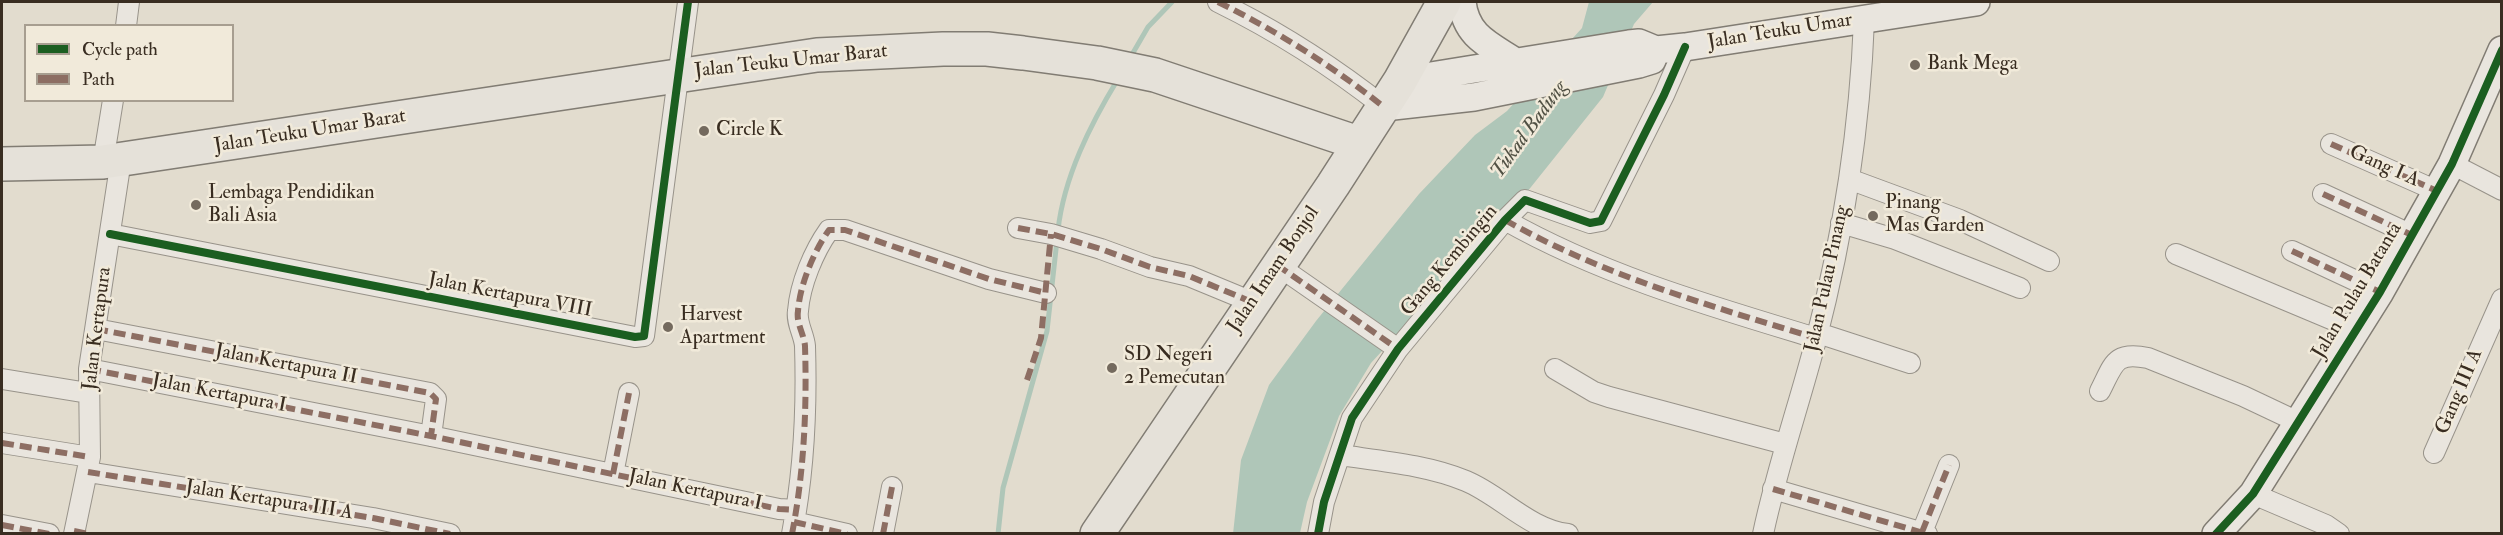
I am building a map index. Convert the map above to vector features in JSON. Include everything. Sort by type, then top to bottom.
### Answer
[{"type":"highway","name":"Jalan Imam Bonjol","points":[[1097,534],[1333,185],[1358,143],[1392,94],[1444,2]]},
{"type":"highway","name":"Jalan Teuku Umar Barat","points":[[2,164],[112,161],[817,55],[909,49],[987,49],[1097,63],[1155,75],[1358,143]]},
{"type":"main road","points":[[1462,2],[1471,30],[1478,38],[1523,70]]},
{"type":"main road","name":"Jalan Teuku Umar","points":[[1392,94],[1523,70],[1864,20],[1926,5],[1976,2]]},
{"type":"main road","name":"Jalan Pulau Batanta","points":[[2216,534],[2253,494],[2380,292],[2493,93],[2502,50]]},
{"type":"street","points":[[126,24],[129,2]]},
{"type":"street","points":[[678,75],[688,2]]},
{"type":"street","points":[[1218,2],[1273,30],[1337,70],[1392,94]]},
{"type":"street","name":"Jalan Pulau Pinang","points":[[1763,534],[1785,444],[1817,335],[1841,223],[1859,98],[1864,20]]},
{"type":"street","name":"Gang Kembingin","points":[[1318,534],[1324,502],[1352,417],[1396,347],[1505,220],[1525,200],[1590,222],[1601,220],[1664,95],[1685,47]]},
{"type":"street","name":"Jalan Kertapura VIII","points":[[110,234],[641,337],[646,333],[678,75]]},
{"type":"street","name":"Jalan Kertapura","points":[[79,533],[89,465],[91,427],[88,393],[89,369],[110,234],[113,102]]},
{"type":"street","name":"Gang I A","points":[[2331,144],[2437,191]]},
{"type":"street","points":[[2452,164],[2502,190]]},
{"type":"street","points":[[1849,179],[1960,220],[2049,261]]},
{"type":"street","points":[[2323,194],[2412,235]]},
{"type":"street","points":[[1505,220],[1547,242],[1640,282],[1910,363]]},
{"type":"street","points":[[1841,223],[1906,243],[2020,288]]},
{"type":"street","points":[[1018,228],[1061,237],[1150,267],[1206,281],[1252,302]]},
{"type":"street","points":[[794,522],[804,433],[805,344],[797,312],[811,265],[829,230],[845,230],[989,279],[1046,293]]},
{"type":"street","points":[[2292,251],[2380,292]]},
{"type":"street","points":[[2176,254],[2355,329]]},
{"type":"street","points":[[1277,265],[1396,347]]},
{"type":"street","name":"Gang III A","points":[[2434,453],[2502,299]]},
{"type":"street","name":"Jalan Kertapura II","points":[[96,329],[430,393],[436,399],[431,436]]},
{"type":"street","points":[[2100,391],[2112,367],[2120,358],[2129,355],[2138,356],[2243,396],[2298,422]]},
{"type":"street","name":"Jalan Kertapura I","points":[[89,369],[431,436],[778,509],[794,522],[847,534]]},
{"type":"street","points":[[1555,369],[1594,392],[1609,397],[1785,444]]},
{"type":"street","points":[[2,379],[88,393]]},
{"type":"street","points":[[613,474],[630,393]]},
{"type":"street","name":"Jalan Kertapura III A","points":[[2,443],[89,465],[450,534]]},
{"type":"street","points":[[1340,455],[1393,463],[1463,480],[1481,488],[1540,525],[1568,534]]},
{"type":"street","points":[[1773,489],[1925,533],[1949,465]]},
{"type":"street","points":[[883,534],[892,487]]},
{"type":"street","points":[[2253,494],[2339,534]]},
{"type":"street","points":[[2,525],[49,534]]},
{"type":"water","name":"Tukad Badung","points":[[1589,2],[1653,2],[1634,24],[1603,97],[1519,202],[1371,363],[1339,416],[1307,502],[1300,533],[1233,534],[1241,460],[1269,385],[1316,321],[1419,194],[1475,135],[1507,111],[1582,28]]},
{"type":"waterway","points":[[1130,58],[1148,27],[1172,2]]},
{"type":"waterway","points":[[1058,230],[1072,171],[1088,133],[1118,79]]},
{"type":"waterway","points":[[998,534],[1003,488],[1047,331],[1057,240]]},
{"type":"marked path","points":[[1218,2],[1304,50],[1384,107]]},
{"type":"marked path","points":[[2331,144],[2437,191]]},
{"type":"marked path","points":[[2323,194],[2412,235]]},
{"type":"marked path","points":[[1505,220],[1542,240],[1657,288],[1816,338]]},
{"type":"marked path","points":[[1018,228],[1051,234],[1150,267],[1189,276],[1252,302]]},
{"type":"marked path","points":[[792,534],[802,464],[806,393],[805,346],[798,320],[799,301],[809,268],[829,230],[845,230],[989,279],[1046,293]]},
{"type":"marked path","points":[[1027,380],[1041,338],[1051,234]]},
{"type":"marked path","points":[[2292,251],[2380,292]]},
{"type":"marked path","points":[[1277,265],[1398,349]]},
{"type":"marked path","points":[[96,329],[430,393],[436,399],[431,436]]},
{"type":"marked path","points":[[89,369],[431,436],[779,509],[796,510]]},
{"type":"marked path","points":[[613,474],[629,393]]},
{"type":"marked path","points":[[2,443],[90,457]]},
{"type":"marked path","points":[[1922,532],[1949,465]]},
{"type":"marked path","points":[[88,472],[373,518],[450,534]]},
{"type":"marked path","points":[[883,534],[892,487]]},
{"type":"marked path","points":[[1773,489],[1927,534]]},
{"type":"marked path","points":[[794,522],[847,534]]},
{"type":"marked path","points":[[2,525],[49,534]]},
{"type":"marked path","points":[[74,531],[89,534]]},
{"type":"cycle path","points":[[110,234],[635,337],[644,336],[688,2]]},
{"type":"cycle path","points":[[1318,534],[1324,502],[1352,418],[1398,349],[1505,220],[1525,200],[1590,223],[1601,221],[1664,95],[1685,47]]},
{"type":"cycle path","points":[[2216,534],[2253,494],[2380,292],[2452,164],[2502,50]]},
{"type":"place","name":"Bank Mega","points":[[1915,65]]},
{"type":"place","name":"Circle K","points":[[704,131]]},
{"type":"place","name":"Lembaga Pendidikan Bali Asia","points":[[196,205]]},
{"type":"place","name":"Pinang Mas Garden","points":[[1873,216]]},
{"type":"place","name":"Harvest Apartment","points":[[668,327]]},
{"type":"place","name":"SD Negeri 2 Pemecutan","points":[[1112,368]]}]
